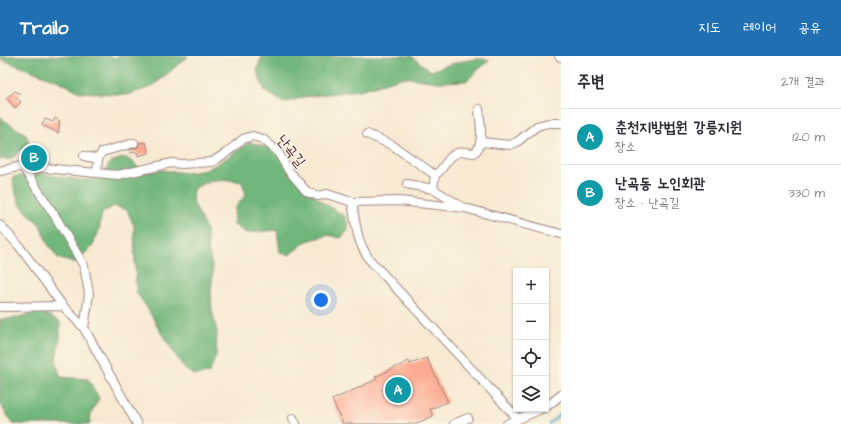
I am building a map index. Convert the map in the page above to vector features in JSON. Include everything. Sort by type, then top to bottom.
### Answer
[{"type":"street","points":[[433,189],[435,176],[444,168],[449,158],[462,152],[474,153],[477,151],[481,142],[479,109]]},
{"type":"street","points":[[481,142],[510,144],[516,142],[538,126],[548,123],[561,123]]},
{"type":"street","points":[[367,134],[392,146],[435,176]]},
{"type":"street","name":"난곡길","points":[[0,171],[22,166],[118,176],[172,163],[181,164],[212,162],[243,139],[252,136],[263,139],[277,151],[288,172],[307,192],[318,196],[327,194],[352,202],[399,201],[464,208],[561,234]]},
{"type":"street","points":[[97,173],[98,159],[102,152],[134,143]]},
{"type":"street","points":[[84,156],[98,159]]},
{"type":"street","points":[[22,166],[55,216],[84,266],[89,294],[84,328]]},
{"type":"street","points":[[407,184],[433,189],[464,208]]},
{"type":"street","points":[[352,202],[358,237],[362,248],[369,259],[518,419]]},
{"type":"street","points":[[0,225],[19,246],[64,306],[84,328],[137,424]]},
{"type":"street","points":[[0,307],[64,306]]},
{"type":"street","points":[[549,404],[561,395]]},
{"type":"street","points":[[507,424],[534,412]]},
{"type":"street","points":[[454,424],[468,418]]},
{"type":"green space","points":[[0,56],[110,56],[113,59],[118,56],[188,56],[152,87],[126,95],[80,92],[59,81],[0,59]]},
{"type":"green space","points":[[262,56],[411,56],[431,71],[468,60],[489,60],[466,81],[437,82],[404,77],[360,90],[303,97],[284,103],[264,90],[257,70]]},
{"type":"green space","points":[[0,116],[5,121],[26,134],[29,143],[11,159],[0,159]]},
{"type":"green space","points":[[250,142],[277,151],[300,182],[322,202],[346,217],[348,230],[341,238],[328,235],[307,241],[289,255],[280,252],[277,230],[246,233],[233,224],[235,208],[246,194],[242,182],[217,180],[193,189],[192,200],[206,229],[208,249],[213,270],[211,293],[212,311],[217,332],[216,356],[209,373],[195,375],[185,369],[136,292],[134,226],[127,210],[114,206],[102,213],[99,230],[92,247],[74,263],[58,258],[48,244],[40,225],[20,205],[14,188],[13,177],[34,173],[92,180],[105,171],[110,162],[125,157],[134,163],[143,173],[161,170],[187,173],[205,170],[219,163]]},
{"type":"green space","points":[[41,312],[60,322],[60,338],[56,359],[60,377],[88,379],[99,398],[91,414],[90,424],[13,424],[0,404],[0,319],[9,319]]},
{"type":"building","points":[[15,91],[20,94],[16,98],[21,102],[15,108],[7,98]]},
{"type":"building","points":[[55,118],[60,121],[58,133],[42,125],[45,119],[53,122]]},
{"type":"building","points":[[146,142],[149,153],[138,156],[137,152],[130,153],[129,150],[138,147],[139,143]]},
{"type":"building","points":[[23,153],[44,155],[44,163],[23,161]]},
{"type":"building","points":[[427,358],[448,402],[430,409],[433,416],[414,424],[343,424],[332,400],[377,379],[375,377],[409,361],[410,364]]},
{"type":"waterway","points":[[549,424],[561,413]]},
{"type":"place","name":"난곡동 노인회관","points":[[34,158]]},
{"type":"place","name":"춘천지방법원 강릉지원","points":[[398,390]]}]
